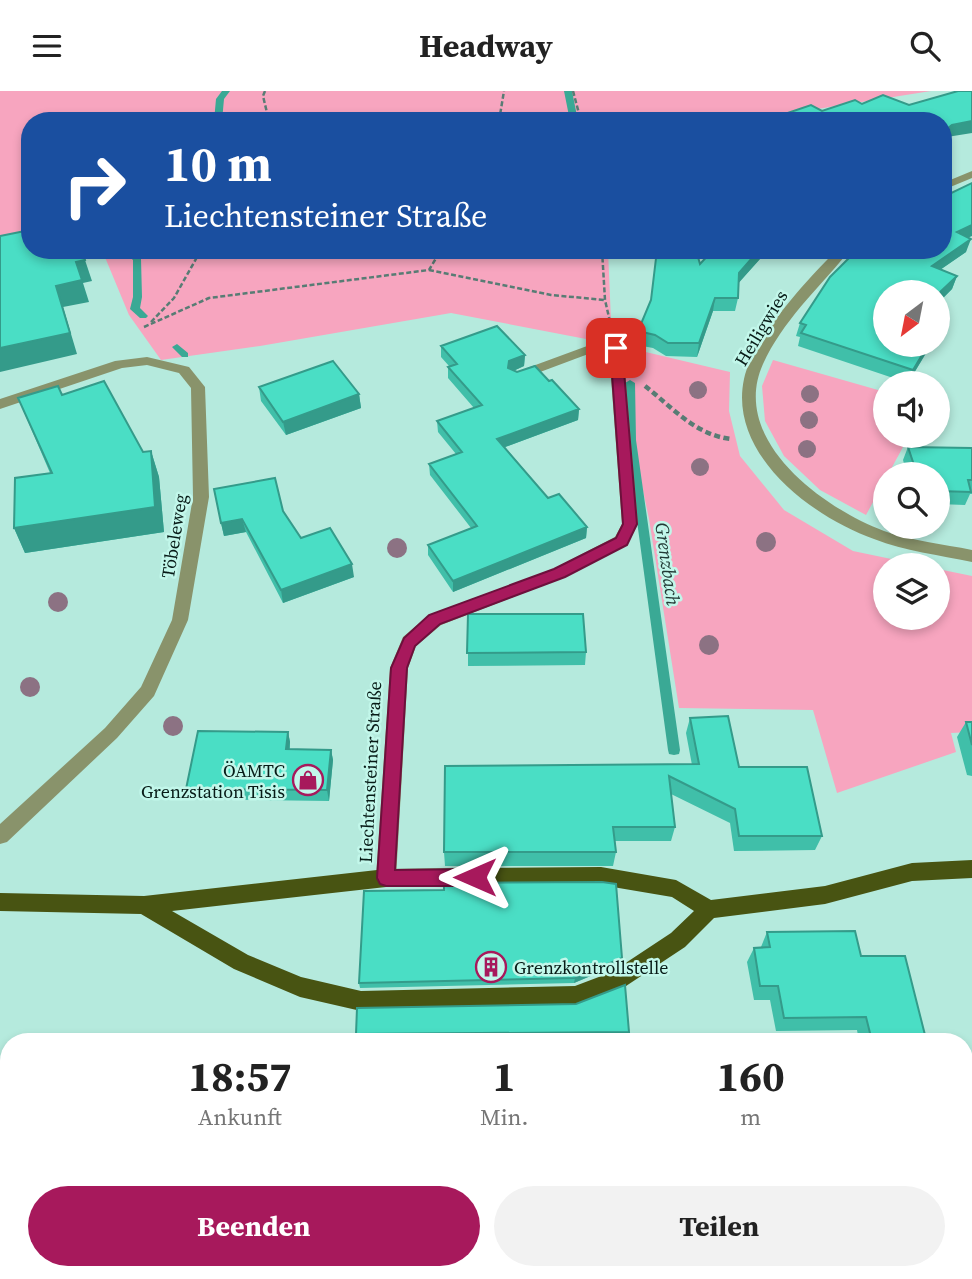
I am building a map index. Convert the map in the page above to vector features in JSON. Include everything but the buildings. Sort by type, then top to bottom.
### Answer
[{"type":"main road","points":[[709,909],[825,895],[912,872],[972,869]]},
{"type":"main road","name":"Liechtensteiner Straße","points":[[0,902],[144,905],[386,878],[601,876],[676,889],[709,909],[678,940],[619,979],[575,996],[361,1001],[300,987],[241,962],[144,905]]},
{"type":"street","points":[[952,183],[972,174]]},
{"type":"street","name":"Heiligwies","points":[[836,259],[803,294],[760,358],[751,378],[753,421],[759,439],[775,465],[796,486],[846,522],[881,536],[972,556]]},
{"type":"street","points":[[516,377],[598,346],[616,348]]},
{"type":"street","name":"Liechtensteiner Straße","points":[[386,878],[399,668],[409,642],[435,619],[559,573],[621,541],[630,524],[616,348]]},
{"type":"street","name":"Töbeleweg","points":[[0,404],[120,364],[147,361],[184,370],[198,387],[201,497],[180,620],[148,691],[111,733],[0,836]]},
{"type":"path","points":[[265,91],[263,96],[267,112]]},
{"type":"path","points":[[500,112],[504,91]]},
{"type":"path","points":[[573,91],[579,112]]},
{"type":"path","points":[[120,364],[144,327],[165,312],[196,259]]},
{"type":"path","points":[[429,270],[436,259]]},
{"type":"path","points":[[603,259],[605,300],[616,348]]},
{"type":"path","points":[[144,327],[209,298],[429,270],[551,295],[605,300]]},
{"type":"path","points":[[618,376],[635,379],[701,430],[721,439],[741,439]]},
{"type":"shaded area","points":[[0,91],[931,91],[798,112],[21,112],[21,240],[0,244]]},
{"type":"shaded area","points":[[106,259],[608,259],[612,344],[451,313],[161,360],[129,315]]},
{"type":"shaded area","points":[[612,344],[730,372],[729,411],[740,456],[784,510],[853,551],[873,555],[873,630],[950,630],[950,571],[972,576],[972,732],[951,733],[956,752],[837,793],[813,710],[679,708],[649,519]]},
{"type":"shaded area","points":[[773,360],[873,389],[873,448],[902,448],[895,462],[873,462],[873,502],[866,515],[820,490],[784,456],[765,421],[762,386]]},
{"type":"waterway","points":[[219,112],[220,99],[226,91]]},
{"type":"waterway","name":"Grenzbach","points":[[568,91],[572,112]]},
{"type":"waterway","points":[[137,259],[138,297],[135,309],[143,316]]},
{"type":"waterway","points":[[177,347],[185,355]]},
{"type":"waterway","name":"Grenzbach","points":[[630,383],[631,440],[674,750]]},
{"type":"place","name":"ÖAMTC Grenzstation Tisis","points":[[308,780]]},
{"type":"place","name":"Grenzkontrollstelle","points":[[491,967]]},
{"type":"route","points":[[475,877],[386,878],[399,668],[409,642],[435,619],[559,573],[621,541],[630,524],[624,478],[616,348]]}]
